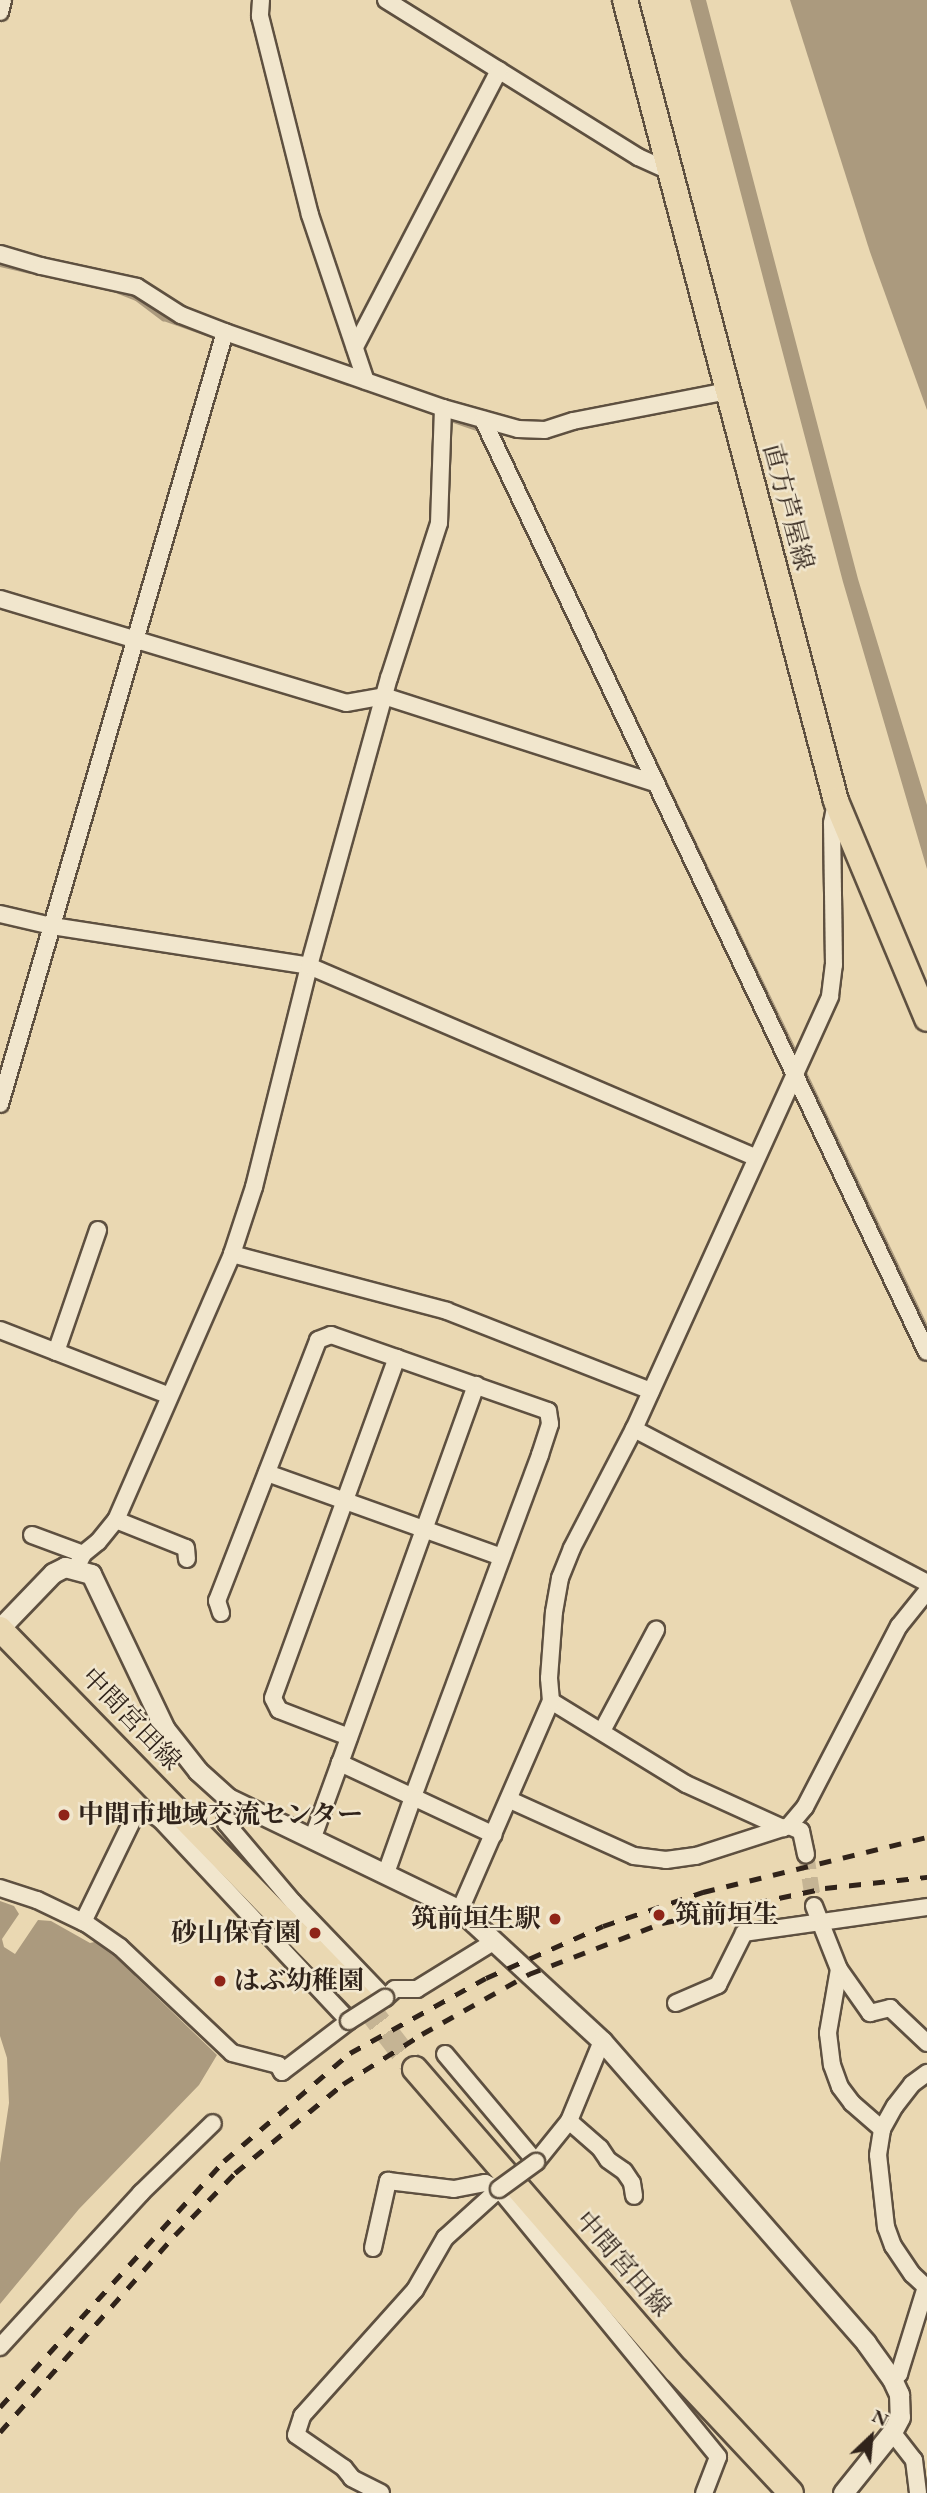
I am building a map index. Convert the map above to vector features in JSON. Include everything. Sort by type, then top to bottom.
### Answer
[{"type":"main road","name":"直方芦屋線","points":[[625,0],[668,172],[836,801],[927,1018]]},
{"type":"main road","name":"中間宮田線","points":[[0,1628],[366,2008]]},
{"type":"main road","name":"中間宮田線","points":[[415,2069],[676,2370],[791,2493]]},
{"type":"street","points":[[0,12],[4,0]]},
{"type":"street","points":[[261,0],[260,16],[310,215],[366,381]]},
{"type":"street","points":[[386,0],[638,157],[668,172]]},
{"type":"street","points":[[355,347],[499,70]]},
{"type":"street","points":[[0,254],[136,287],[181,315],[225,332],[443,408],[518,429],[545,430],[573,421],[727,391]]},
{"type":"street","points":[[0,1104],[225,332]]},
{"type":"street","points":[[0,1628],[53,1573],[79,1561],[116,1520],[168,1395],[232,1254],[254,1187],[309,966],[384,696],[439,523],[443,408]]},
{"type":"street","points":[[483,420],[927,1352]]},
{"type":"street","points":[[0,599],[346,703],[384,696],[655,783]]},
{"type":"street","points":[[460,1910],[551,1701],[551,1652],[560,1578],[572,1548],[634,1429],[830,996],[834,965],[832,822],[836,801]]},
{"type":"street","points":[[0,914],[51,926],[309,966],[756,1158]]},
{"type":"street","points":[[56,1352],[98,1230]]},
{"type":"street","points":[[232,1254],[447,1311],[651,1391]]},
{"type":"street","points":[[0,1330],[168,1395]]},
{"type":"street","points":[[221,1613],[217,1601],[318,1340],[331,1335],[548,1410],[550,1424],[386,1873]]},
{"type":"street","points":[[349,1737],[279,1710],[273,1698],[397,1358]]},
{"type":"street","points":[[313,1838],[476,1385]]},
{"type":"street","points":[[634,1429],[927,1583]]},
{"type":"street","points":[[267,1473],[500,1557]]},
{"type":"street","points":[[116,1520],[186,1548],[187,1559]]},
{"type":"street","points":[[32,1535],[79,1561],[91,1574],[165,1729],[198,1771],[228,1797],[460,1910],[602,2041],[866,2343],[892,2379],[899,2394],[900,2417],[892,2432],[843,2493]]},
{"type":"street","points":[[510,1800],[634,1856],[666,1860],[696,1856],[786,1827],[805,1807],[899,1626],[927,1591]]},
{"type":"street","points":[[602,1731],[656,1630]]},
{"type":"street","points":[[551,1701],[686,1784],[801,1831],[806,1854]]},
{"type":"street","points":[[340,1763],[494,1835]]},
{"type":"street","points":[[228,1797],[225,1807],[226,1823],[293,1902],[366,2008]]},
{"type":"street","points":[[83,1922],[135,1815],[149,1812],[162,1819],[366,2008]]},
{"type":"street","points":[[0,1888],[37,1900],[83,1922],[120,1947],[232,2053],[278,2065],[282,2072],[395,1989],[417,1989],[493,1942]]},
{"type":"street","points":[[676,2003],[718,1984],[744,1933],[816,1914],[927,1908]]},
{"type":"street","points":[[816,1914],[839,1969],[870,2013],[890,2008],[927,2043]]},
{"type":"street","points":[[839,1969],[828,2033],[832,2065],[840,2087],[852,2103],[882,2129]]},
{"type":"street","points":[[381,2493],[352,2478],[344,2468],[296,2435],[302,2416],[415,2290],[445,2238],[499,2189],[536,2162],[569,2120],[602,2041]]},
{"type":"street","points":[[445,2054],[536,2162]]},
{"type":"street","points":[[892,2379],[899,2374],[926,2287],[900,2255],[886,2227],[878,2155],[882,2129],[895,2106],[912,2084],[927,2073]]},
{"type":"street","points":[[569,2120],[600,2148],[608,2160],[624,2171],[632,2183],[634,2196]]},
{"type":"street","points":[[0,2347],[141,2193],[213,2123]]},
{"type":"street","points":[[373,2248],[388,2181],[454,2189],[485,2183],[499,2189],[718,2456],[704,2493]]},
{"type":"street","points":[[892,2432],[914,2460],[918,2493]]},
{"type":"shaded area","points":[[690,0],[706,0],[858,579],[927,805],[927,869],[843,582]]},
{"type":"shaded area","points":[[790,0],[927,0],[927,410],[870,252]]},
{"type":"shaded area","points":[[0,1901],[14,1906],[19,1914],[2,1939],[4,1947],[15,1954],[38,1920],[51,1921],[90,1943],[99,1941],[133,1966],[135,1976],[217,2055],[199,2085],[79,2209],[0,2304],[0,2163],[9,2103],[7,2058],[0,2036]]},
{"type":"waterway","points":[[0,264],[30,271]]},
{"type":"waterway","points":[[118,291],[136,298],[163,318],[348,383]]},
{"type":"waterway","points":[[447,418],[484,431]]},
{"type":"waterway","points":[[588,623],[798,1059]]},
{"type":"waterway","points":[[802,1068],[927,1330]]},
{"type":"tunnel","points":[[806,1854],[814,1906]]},
{"type":"tunnel","points":[[365,2004],[415,2069]]},
{"type":"railway","points":[[0,2407],[224,2161],[350,2053],[486,1978],[603,1926],[703,1892],[927,1837]]},
{"type":"railway","points":[[0,2432],[175,2235],[235,2173],[343,2084],[422,2034],[529,1974],[662,1923],[825,1888],[927,1877]]},
{"type":"place","name":"中間市地域交流センター","points":[[64,1815]]},
{"type":"place","name":"筑前垣生","points":[[659,1915]]},
{"type":"place","name":"筑前垣生駅","points":[[555,1919]]},
{"type":"place","name":"砂山保育園","points":[[315,1933]]},
{"type":"place","name":"はぶ幼稚園","points":[[220,1981]]}]
